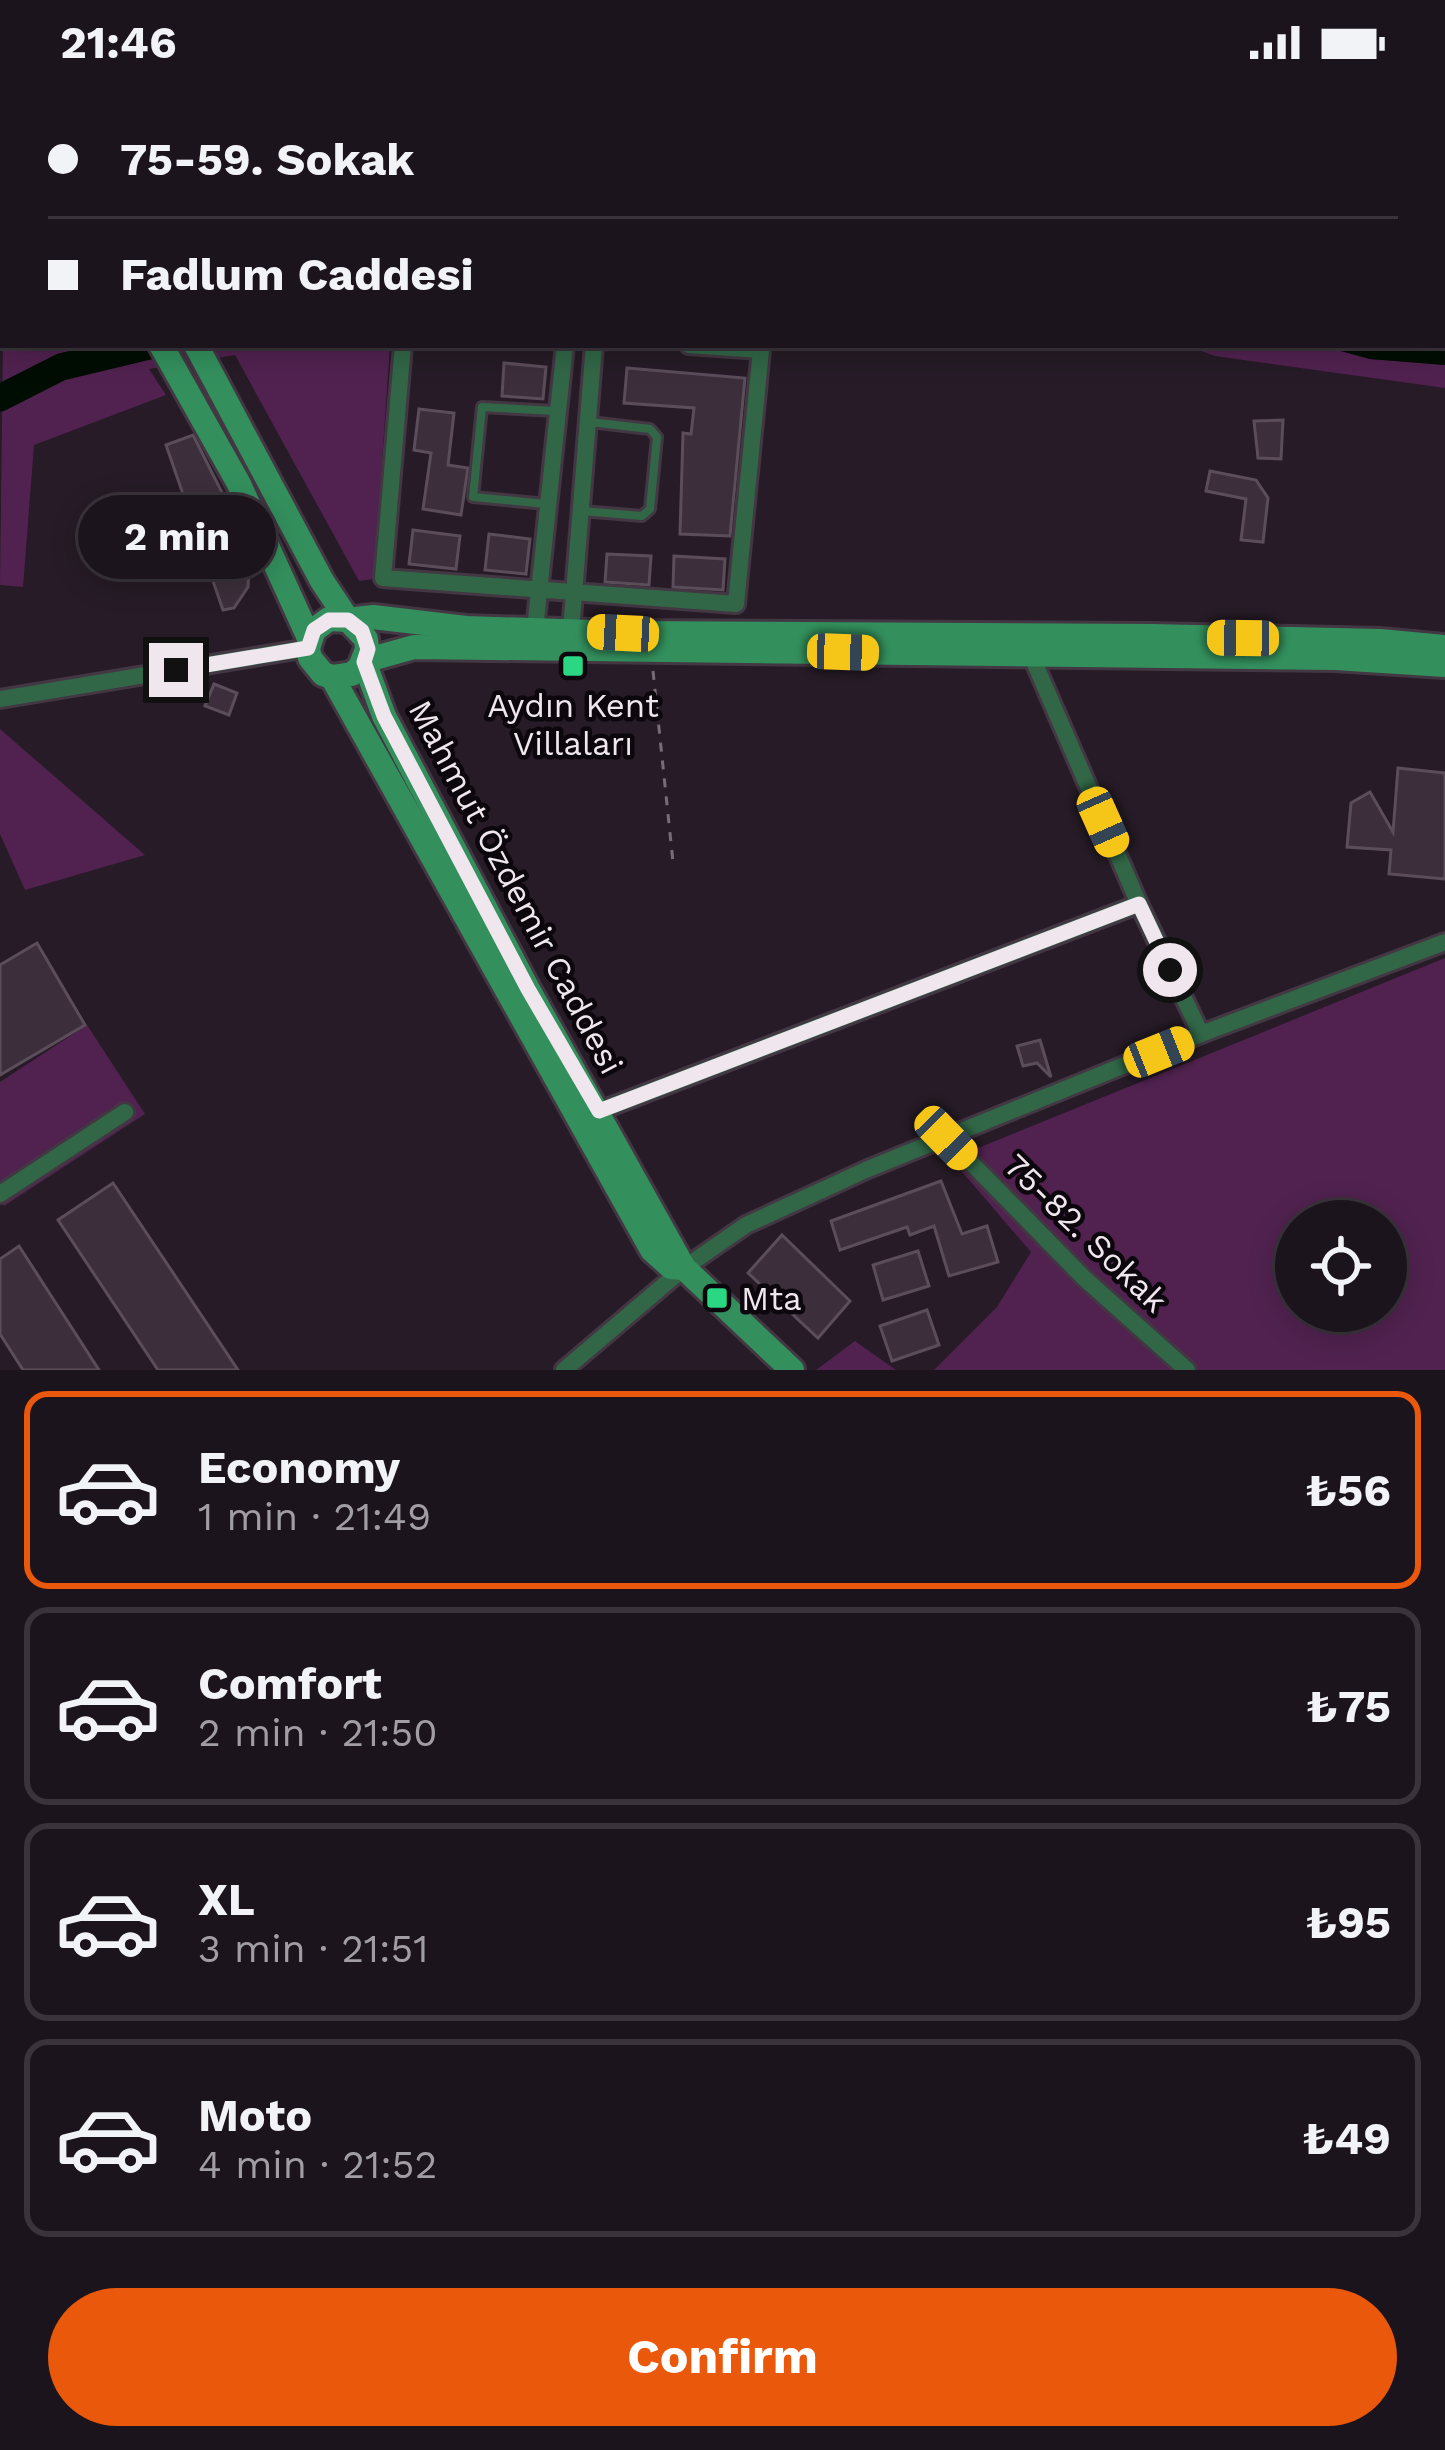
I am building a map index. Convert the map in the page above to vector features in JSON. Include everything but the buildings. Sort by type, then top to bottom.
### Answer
[{"type":"street","points":[[162,348],[239,484],[309,643],[315,667],[332,677],[352,674],[364,662],[414,647],[1335,658],[1445,664]]},
{"type":"street","points":[[198,348],[322,581],[366,639],[364,662]]},
{"type":"street","points":[[404,348],[383,578],[736,604],[760,350],[732,348]]},
{"type":"street","points":[[536,630],[565,348]]},
{"type":"street","points":[[571,631],[595,348]]},
{"type":"street","points":[[309,643],[320,623],[373,617],[426,625],[571,631],[1174,637],[1445,646]]},
{"type":"street","points":[[0,699],[309,643]]},
{"type":"street","points":[[1032,657],[1139,904],[1202,1034]]},
{"type":"street","name":"Mahmut Özdemir Caddesi","points":[[364,662],[395,737],[528,989],[684,1268],[792,1370]]},
{"type":"street","name":"Mahmut Özdemir Caddesi","points":[[332,677],[652,1250],[671,1268],[684,1268]]},
{"type":"street","points":[[599,1111],[1139,904]]},
{"type":"street","points":[[564,1370],[684,1268],[746,1226],[946,1138],[1445,942]]},
{"type":"street","points":[[0,1194],[125,1112]]},
{"type":"street","name":"75-82. Sokak","points":[[946,1138],[1084,1278],[1187,1370]]},
{"type":"lane","points":[[548,504],[473,497],[482,407],[558,411]]},
{"type":"lane","points":[[581,511],[642,516],[650,509],[657,437],[650,429],[588,422]]},
{"type":"path","points":[[651,651],[673,862]]},
{"type":"shaded area","points":[[3,348],[390,348],[374,579],[359,581],[235,355],[149,369],[166,395],[34,445],[23,587],[0,585]]},
{"type":"shaded area","points":[[1193,348],[1330,348],[1370,359],[1445,365],[1445,388],[1215,356]]},
{"type":"shaded area","points":[[1330,348],[1445,348],[1445,365],[1370,359]]},
{"type":"shaded area","points":[[0,729],[145,855],[25,890],[0,834]]},
{"type":"shaded area","points":[[1445,958],[1445,1370],[934,1370],[997,1307],[1031,1252],[951,1159]]},
{"type":"shaded area","points":[[87,1025],[145,1114],[4,1206],[0,1199],[0,1082]]},
{"type":"shaded area","points":[[855,1341],[896,1370],[816,1370]]},
{"type":"waterway","points":[[0,398],[61,367],[140,348]]},
{"type":"place","name":"Aydın Kent Villaları","points":[[573,666]]},
{"type":"place","name":"Mta","points":[[717,1298]]},
{"type":"route","points":[[176,670],[308,648],[320,623],[338,618],[356,624],[366,639],[364,662],[384,716],[528,989],[599,1111],[1139,904],[1170,970]]}]
